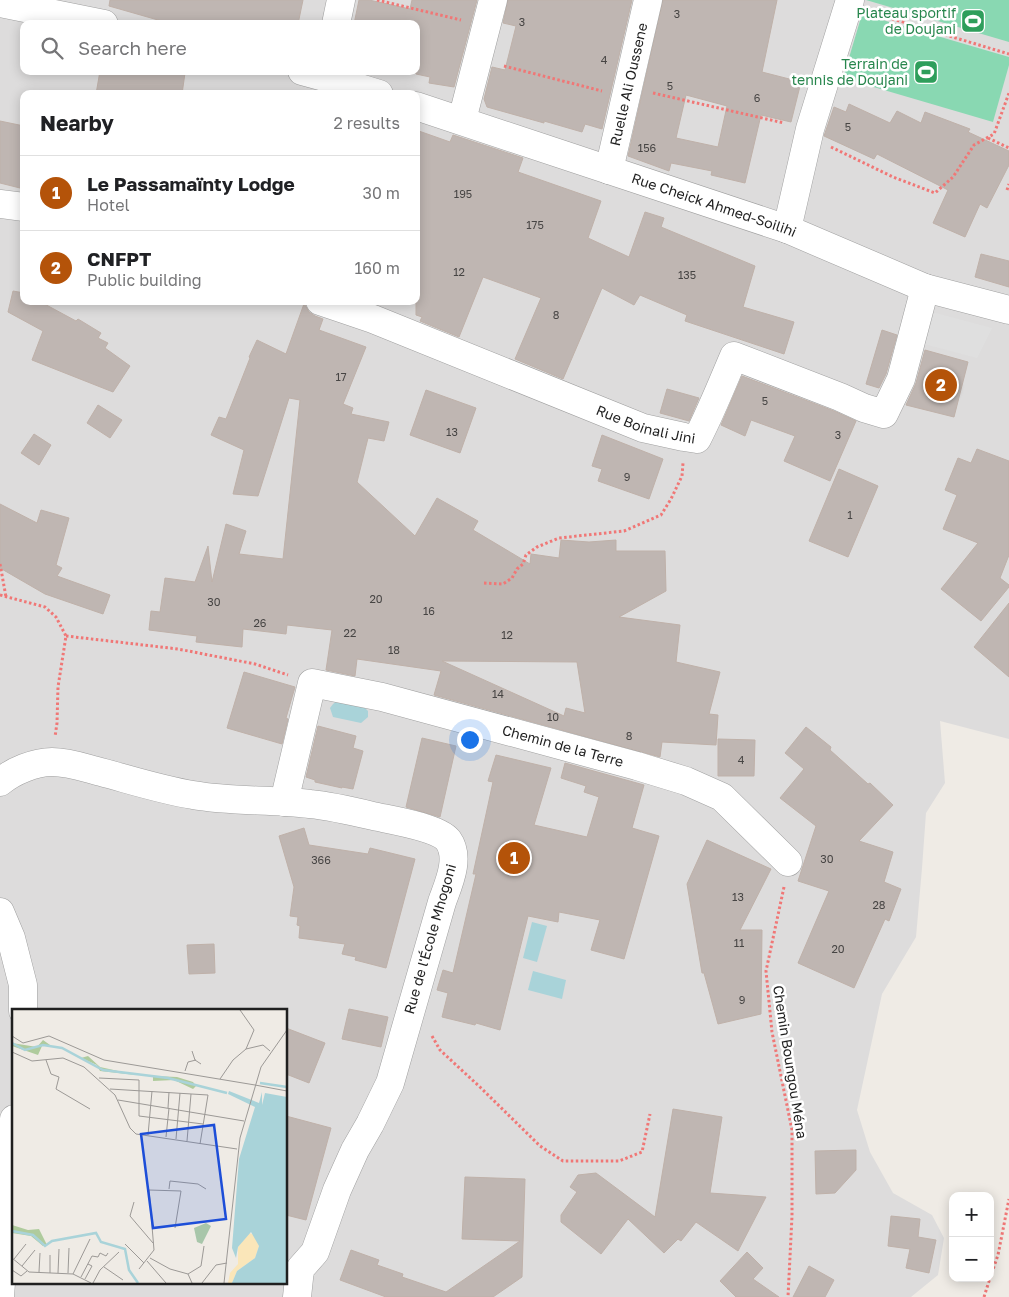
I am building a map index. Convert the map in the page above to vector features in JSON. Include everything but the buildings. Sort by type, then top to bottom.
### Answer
[{"type":"street","points":[[337,20],[341,0]]},
{"type":"street","points":[[462,120],[493,0]]},
{"type":"street","name":"Ruelle Ali Oussene","points":[[609,170],[648,0]]},
{"type":"street","points":[[0,3],[95,15]]},
{"type":"street","points":[[787,229],[809,132],[850,3]]},
{"type":"street","points":[[323,75],[367,90]]},
{"type":"street","name":"Rue Cheick Ahmed-Soilihi","points":[[420,107],[787,229],[925,288],[1009,310]]},
{"type":"street","points":[[0,204],[20,206]]},
{"type":"street","name":"Rue Boinali Jini","points":[[332,305],[373,319],[643,428],[697,439],[710,415],[713,403],[734,356],[864,408],[884,414],[901,379],[925,288]]},
{"type":"street","points":[[284,802],[312,683]]},
{"type":"street","name":"Chemin de la Terre","points":[[312,683],[382,697],[686,781],[722,797],[788,862]]},
{"type":"street","name":"Rue de l'École Mhogoni","points":[[0,782],[26,767],[52,762],[72,765],[191,795],[217,799],[284,802],[334,807],[424,828],[448,840],[453,861],[450,877],[390,1083],[355,1150],[337,1190],[315,1252],[300,1269],[297,1297]]},
{"type":"street","points":[[0,912],[11,938],[23,986],[23,1009]]},
{"type":"street","points":[[0,1297],[12,1139]]},
{"type":"path","points":[[376,0],[486,26]]},
{"type":"path","points":[[850,3],[1009,54]]},
{"type":"path","points":[[478,59],[560,79],[809,132],[893,177],[935,193],[953,177],[974,145],[994,134],[1009,93]]},
{"type":"path","points":[[987,138],[1009,148]]},
{"type":"path","points":[[1006,190],[1009,184]]},
{"type":"path","points":[[484,582],[503,584],[512,578],[517,569],[523,564],[526,555],[536,547],[560,538],[624,531],[661,515],[682,476],[684,437]]},
{"type":"path","points":[[0,564],[6,597]]},
{"type":"path","points":[[0,595],[46,608],[56,617],[66,636],[58,687],[57,724],[52,762]]},
{"type":"path","points":[[66,636],[178,649],[256,664],[312,683]]},
{"type":"path","name":"Chemin Boungou Ména","points":[[788,862],[766,970],[772,1032],[792,1130],[792,1216],[788,1297]]},
{"type":"path","points":[[412,1004],[440,1050],[540,1146],[563,1161],[619,1161],[642,1152],[650,1114]]},
{"type":"path","points":[[994,1266],[1009,1199]]},
{"type":"path","points":[[984,1297],[989,1282]]},
{"type":"shaded area","points":[[0,0],[1009,0],[1009,739],[940,721],[945,783],[926,813],[916,937],[882,994],[857,1110],[870,1152],[893,1193],[932,1215],[944,1238],[938,1275],[911,1297],[0,1297]]},
{"type":"shaded area","points":[[932,312],[992,328],[977,358],[924,344]]},
{"type":"green space","name":"Plateau sportif de Doujani","points":[[866,0],[1009,0],[1009,42]]},
{"type":"green space","name":"Terrain de tennis de Doujani","points":[[862,14],[1009,57],[1009,65],[993,122],[843,78]]},
{"type":"water","points":[[337,701],[365,708],[368,711],[368,717],[361,723],[333,717],[330,708]]},
{"type":"water","points":[[532,922],[547,926],[537,962],[523,958]]},
{"type":"water","points":[[533,971],[566,980],[562,999],[528,990]]},
{"type":"place","name":"Plateau sportif de Doujani","points":[[973,21]]},
{"type":"place","name":"Terrain de tennis de Doujani","points":[[926,72]]},
{"type":"place","name":"CNFPT","points":[[941,385]]},
{"type":"place","name":"Le Passamaïnty Lodge","points":[[514,858]]}]
